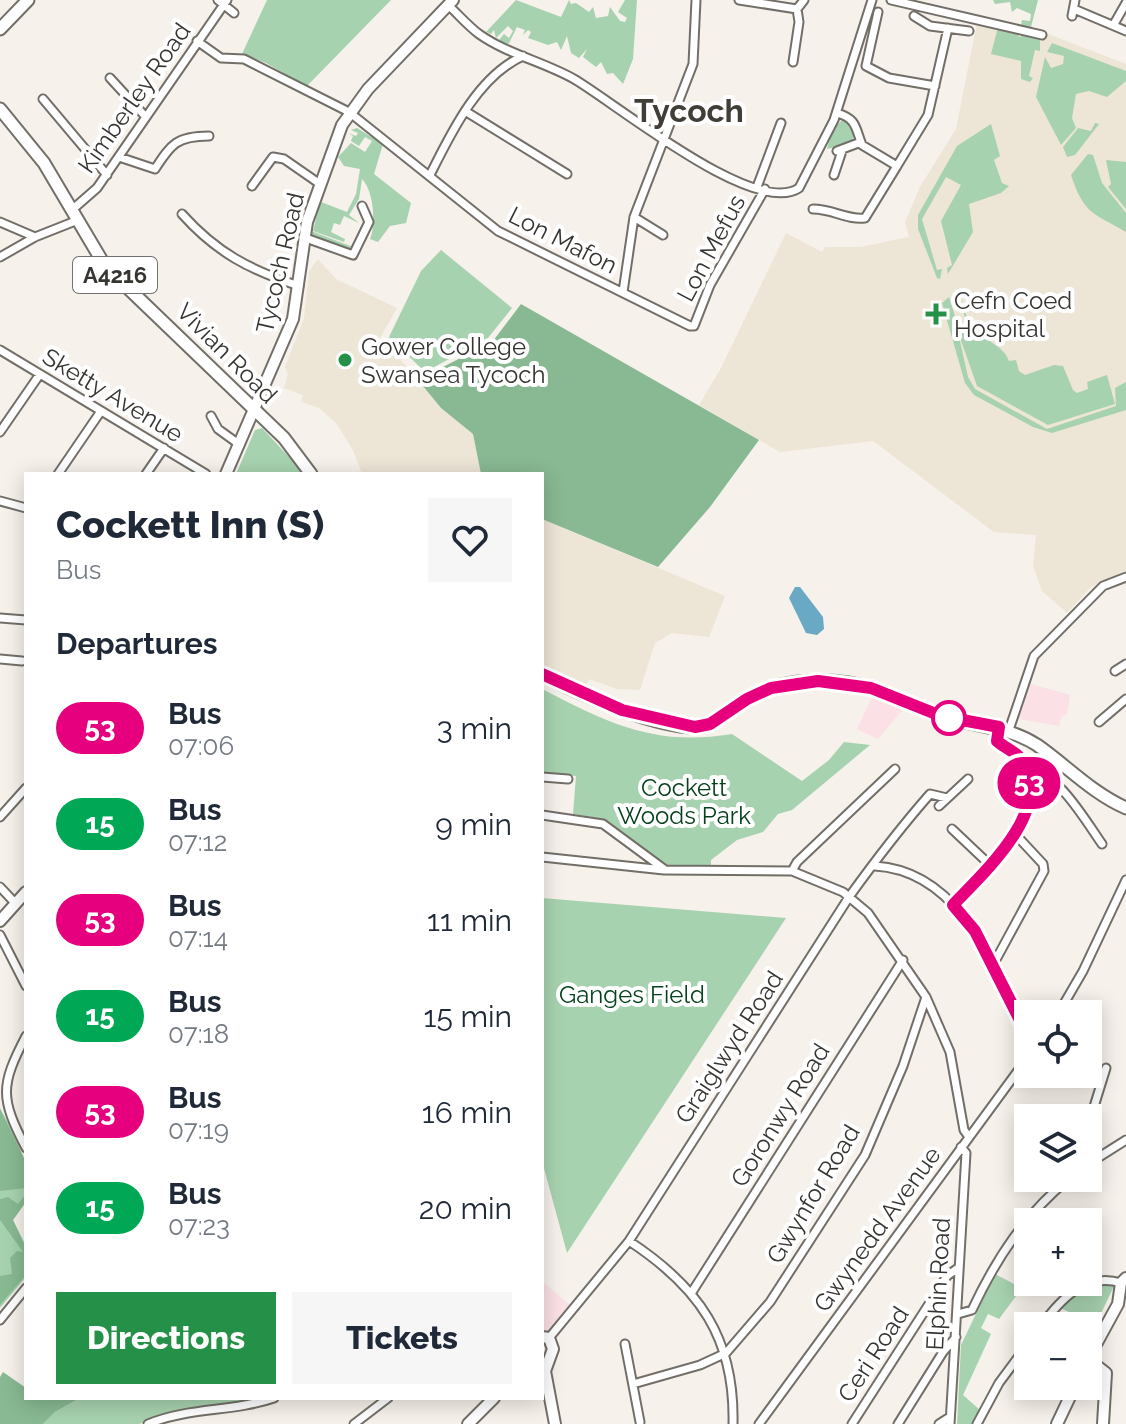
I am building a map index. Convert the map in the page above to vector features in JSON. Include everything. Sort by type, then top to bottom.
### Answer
[{"type":"main road","points":[[0,29],[28,0]]},
{"type":"main road","name":"Vivian Road","points":[[0,109],[44,163],[105,266],[284,438],[310,472]]},
{"type":"main road","points":[[544,675],[622,710],[695,727],[710,724],[747,699],[771,688],[818,681],[871,688],[941,716],[1004,729],[1037,745],[1088,786],[1126,808]]},
{"type":"street","points":[[623,292],[634,217],[693,64],[696,0]]},
{"type":"street","points":[[741,0],[797,9]]},
{"type":"street","points":[[793,62],[799,22],[797,9],[804,0]]},
{"type":"street","points":[[450,2],[480,34],[574,79],[664,142],[713,170],[784,193],[799,188],[837,113],[872,0]]},
{"type":"street","points":[[891,0],[1042,35]]},
{"type":"street","points":[[223,2],[234,13]]},
{"type":"street","name":"Kimberley Road","points":[[76,214],[107,175],[144,115],[223,2]]},
{"type":"street","name":"Tycoch Road","points":[[227,472],[293,319],[303,237],[349,112],[450,2]]},
{"type":"street","points":[[1114,24],[1126,3]]},
{"type":"street","points":[[1074,8],[1126,31]]},
{"type":"street","points":[[878,12],[866,66],[889,78],[935,86]]},
{"type":"street","points":[[914,16],[930,26],[969,31]]},
{"type":"street","points":[[813,209],[835,210],[852,219],[865,218],[928,115],[948,28]]},
{"type":"street","name":"Lon Mafon","points":[[197,41],[221,58],[244,59],[349,112],[498,231],[694,326]]},
{"type":"street","points":[[430,175],[465,111],[510,62],[523,56]]},
{"type":"street","points":[[110,78],[144,115]]},
{"type":"street","points":[[43,99],[107,175]]},
{"type":"street","points":[[465,111],[567,174]]},
{"type":"street","points":[[837,113],[852,119],[858,126],[861,142],[897,166]]},
{"type":"street","name":"Lon Mefus","points":[[694,326],[710,285],[761,188],[781,123]]},
{"type":"street","points":[[119,157],[155,169],[170,144],[179,138],[209,136]]},
{"type":"street","points":[[834,175],[840,151],[861,142]]},
{"type":"street","points":[[252,186],[273,157],[284,159],[320,184]]},
{"type":"street","points":[[303,237],[353,255],[369,222],[362,206]]},
{"type":"street","points":[[0,257],[76,214]]},
{"type":"street","points":[[182,214],[207,242],[222,252],[268,276],[299,286]]},
{"type":"street","points":[[634,217],[663,235]]},
{"type":"street","points":[[0,222],[35,237]]},
{"type":"street","name":"Sketty Avenue","points":[[0,350],[203,472]]},
{"type":"street","points":[[0,432],[40,374]]},
{"type":"street","points":[[59,472],[101,411]]},
{"type":"street","points":[[211,416],[218,429],[240,445]]},
{"type":"street","points":[[147,472],[164,448]]},
{"type":"street","points":[[0,501],[24,507]]},
{"type":"street","points":[[953,905],[1016,835],[1028,794],[1027,770],[1023,761],[997,741],[1034,656],[1103,586],[1126,577]]},
{"type":"street","points":[[0,618],[24,620]]},
{"type":"street","points":[[0,659],[22,661]]},
{"type":"street","points":[[1115,671],[1125,666]]},
{"type":"street","points":[[1099,722],[1126,699]]},
{"type":"street","points":[[792,871],[797,862],[895,769]]},
{"type":"street","points":[[1027,770],[1038,770],[1050,778],[1102,844]]},
{"type":"street","points":[[544,777],[568,779]]},
{"type":"street","name":"Graiglwyd Road","points":[[939,806],[968,779]]},
{"type":"street","points":[[0,817],[24,790]]},
{"type":"street","name":"Graiglwyd Road","points":[[546,1337],[629,1241],[849,897],[875,866],[886,842],[930,794],[947,798]]},
{"type":"street","points":[[544,815],[603,824],[664,870]]},
{"type":"street","points":[[952,829],[990,865]]},
{"type":"street","points":[[993,965],[1044,871],[1043,864],[1016,835]]},
{"type":"street","points":[[544,857],[664,870],[792,871],[825,883],[849,897],[868,913],[926,997],[950,1052],[964,1130],[969,1137]]},
{"type":"street","points":[[875,866],[894,870],[927,884],[953,905],[975,931],[1014,1008]]},
{"type":"street","points":[[1066,1000],[1126,880]]},
{"type":"street","points":[[0,887],[16,904]]},
{"type":"street","points":[[0,921],[24,894]]},
{"type":"street","points":[[0,935],[24,982]]},
{"type":"street","name":"Goronwy Road","points":[[692,1292],[903,960]]},
{"type":"street","name":"Gwynfor Road","points":[[726,1353],[770,1302],[865,1155],[903,1066],[926,997]]},
{"type":"street","points":[[24,1040],[2,1089],[5,1108],[24,1144]]},
{"type":"street","points":[[1095,1104],[1106,1068]]},
{"type":"street","name":"Gwynedd Avenue","points":[[759,1424],[1014,1076]]},
{"type":"street","points":[[1102,1155],[1126,1140]]},
{"type":"street","name":"Elphin Road","points":[[950,1420],[966,1153],[961,1147]]},
{"type":"street","points":[[958,1314],[972,1310],[1009,1242],[1057,1192]]},
{"type":"street","points":[[629,1241],[663,1263],[692,1292],[714,1326],[726,1353],[733,1398],[733,1424]]},
{"type":"street","name":"Ceri Road","points":[[852,1424],[947,1276],[958,1268]]},
{"type":"street","points":[[1052,1312],[1075,1290],[1092,1282],[1111,1280],[1123,1288],[1102,1331]]},
{"type":"street","points":[[0,1320],[24,1290]]},
{"type":"street","points":[[1106,1323],[1126,1307]]},
{"type":"street","points":[[544,1369],[553,1349],[546,1337]]},
{"type":"street","points":[[898,1424],[943,1352],[956,1337]]},
{"type":"street","points":[[625,1344],[640,1422]]},
{"type":"street","points":[[633,1384],[700,1365],[726,1353]]},
{"type":"street","points":[[977,1424],[1014,1363]]},
{"type":"street","points":[[1102,1370],[1106,1373],[1103,1424]]},
{"type":"street","points":[[544,1375],[555,1424]]},
{"type":"street","points":[[148,1424],[193,1411],[245,1408],[268,1400]]},
{"type":"street","points":[[354,1424],[385,1400]]},
{"type":"street","points":[[468,1424],[492,1400]]},
{"type":"street","points":[[1057,1424],[1068,1400]]},
{"type":"street","points":[[939,1424],[950,1420]]},
{"type":"shaded area","name":"Cefn Coed Hospital","points":[[977,23],[1040,38],[1043,32],[1126,64],[1126,570],[1091,587],[1067,613],[1042,591],[1033,566],[1036,535],[994,532],[873,441],[780,452],[699,405],[721,368],[786,233],[822,252],[825,247],[861,247],[909,237],[905,222],[920,187],[956,129]]},
{"type":"shaded area","name":"Gower College Swansea Tycoch","points":[[318,259],[336,279],[397,308],[379,340],[396,354],[441,408],[473,434],[481,472],[361,472],[353,450],[336,423],[319,408],[301,402],[303,395],[284,388],[288,374],[285,367],[304,318],[309,271]]},
{"type":"shaded area","points":[[544,520],[725,596],[709,637],[672,633],[655,643],[640,690],[617,689],[589,679],[584,690],[544,668]]},
{"type":"shaded area","points":[[1024,682],[1070,695],[1067,715],[1062,716],[1059,726],[1013,718]]},
{"type":"shaded area","points":[[874,693],[904,708],[878,739],[857,729]]},
{"type":"shaded area","points":[[544,1283],[571,1306],[552,1329],[544,1332]]},
{"type":"green space","points":[[267,0],[391,0],[307,86],[266,63],[242,54]]},
{"type":"green space","points":[[516,0],[561,17],[569,0],[571,4],[576,3],[589,12],[593,7],[596,18],[608,16],[610,7],[620,21],[625,22],[627,18],[618,12],[625,0],[637,0],[633,59],[623,84],[613,73],[607,74],[601,62],[596,67],[583,57],[587,49],[579,58],[571,53],[567,36],[561,50],[557,42],[548,45],[528,38],[531,32],[528,30],[523,35],[525,30],[517,27],[508,45],[499,40],[504,34],[509,38],[513,31],[508,26],[496,38],[494,30],[491,34],[486,32]]},
{"type":"green space","points":[[993,0],[1038,0],[1031,27],[1021,26],[1022,20],[1030,21],[1031,14],[1017,8],[1012,12],[1010,2],[995,4]]},
{"type":"green space","points":[[998,27],[1016,30],[1019,37],[1026,34],[1040,38],[1040,51],[1035,50],[1030,82],[1021,79],[1021,61],[991,54]]},
{"type":"green space","points":[[1052,43],[1126,71],[1126,81],[1107,97],[1089,91],[1076,94],[1072,118],[1076,128],[1061,145],[1036,97],[1045,57],[1051,68],[1063,64],[1064,56],[1047,52]]},
{"type":"green space","points":[[843,119],[854,126],[853,143],[827,149],[832,130]]},
{"type":"green space","points":[[1095,123],[1099,124],[1075,155],[1067,157],[1063,147],[1078,128],[1091,131]]},
{"type":"green space","points":[[991,124],[1000,156],[994,160],[1002,183],[1009,186],[1001,193],[969,204],[973,232],[948,274],[947,268],[952,265],[941,221],[961,185],[946,177],[922,219],[937,270],[942,269],[940,279],[937,278],[918,229],[918,215],[957,146]]},
{"type":"green space","points":[[357,128],[383,144],[374,174],[411,203],[406,223],[390,226],[378,242],[370,239],[373,208],[362,179],[359,199],[349,215],[359,223],[344,216],[340,225],[334,223],[331,232],[345,239],[344,242],[313,231],[318,210],[311,231],[353,247],[347,249],[311,234],[308,228],[333,161],[321,202],[347,212],[356,194],[360,169],[344,166],[338,157],[351,143],[365,152],[372,141],[365,137],[359,146],[351,141],[353,136],[348,133],[356,136],[358,133],[351,130]]},
{"type":"green space","points":[[1088,154],[1093,155],[1102,183],[1126,213],[1126,232],[1091,211],[1076,188],[1071,175]]},
{"type":"green space","points":[[1106,160],[1126,162],[1126,209],[1108,187],[1111,184]]},
{"type":"green space","points":[[441,250],[512,308],[488,338],[425,372],[389,337],[421,271]]},
{"type":"green space","points":[[959,294],[969,323],[973,322],[976,329],[1002,350],[1009,361],[1016,360],[1019,371],[1025,375],[1054,365],[1063,366],[1077,393],[1088,389],[1087,382],[1107,375],[1115,404],[1048,425],[977,386],[958,332],[968,377],[975,389],[1047,429],[1116,406],[1115,388],[1126,382],[1126,410],[1052,433],[1033,427],[974,395],[965,383],[942,303],[949,297],[958,326],[967,326]]},
{"type":"green space","points":[[521,304],[759,440],[710,507],[658,567],[544,520],[544,472],[481,472],[473,434],[441,408],[418,380],[493,341]]},
{"type":"green space","points":[[262,428],[303,472],[237,472],[255,430]]},
{"type":"green space","name":"Cockett Woods Park","points":[[544,690],[611,722],[633,729],[679,737],[732,734],[802,781],[829,760],[844,742],[870,745],[792,810],[778,814],[763,832],[737,840],[711,860],[711,869],[670,867],[600,819],[573,814],[576,776],[544,773]]},
{"type":"green space","name":"Ganges Field","points":[[544,898],[786,918],[567,1253],[544,1168]]},
{"type":"green space","points":[[0,1108],[24,1163],[24,1198],[13,1220],[24,1242],[24,1279],[0,1308]]},
{"type":"green space","points":[[0,1109],[24,1158],[24,1188],[0,1191]]},
{"type":"green space","points":[[24,1196],[24,1205],[13,1220],[24,1244],[24,1277],[0,1305],[0,1276],[12,1274],[10,1258],[17,1251],[23,1252],[0,1220],[0,1199],[8,1197],[18,1204]]},
{"type":"green space","points":[[995,1274],[1014,1284],[1016,1296],[999,1319],[988,1314],[981,1328],[991,1334],[963,1395],[980,1410],[973,1424],[957,1424],[961,1345]]},
{"type":"green space","points":[[1102,1285],[1114,1286],[1102,1312],[1069,1312],[1058,1307],[1073,1296],[1102,1296]]},
{"type":"green space","points":[[3,1372],[24,1387],[24,1400],[76,1400],[55,1412],[43,1424],[0,1424],[0,1377]]},
{"type":"green space","points":[[76,1400],[262,1400],[249,1405],[171,1413],[139,1424],[43,1424],[55,1412]]},
{"type":"water","points":[[795,587],[800,587],[823,617],[824,629],[817,635],[806,633],[789,598]]},
{"type":"bus line","name":"53","points":[[544,675],[589,698],[622,710],[695,727],[710,724],[747,699],[771,688],[818,681],[871,688],[941,716],[999,727],[997,741],[1017,755],[1027,770],[1026,806],[1016,835],[953,905],[975,931],[1014,1008]]},
{"type":"place","name":"Cefn Coed Hospital","points":[[936,314]]},
{"type":"place","name":"Gower College Swansea Tycoch","points":[[345,360]]},
{"type":"district","name":"Tycoch","points":[[689,110]]}]
